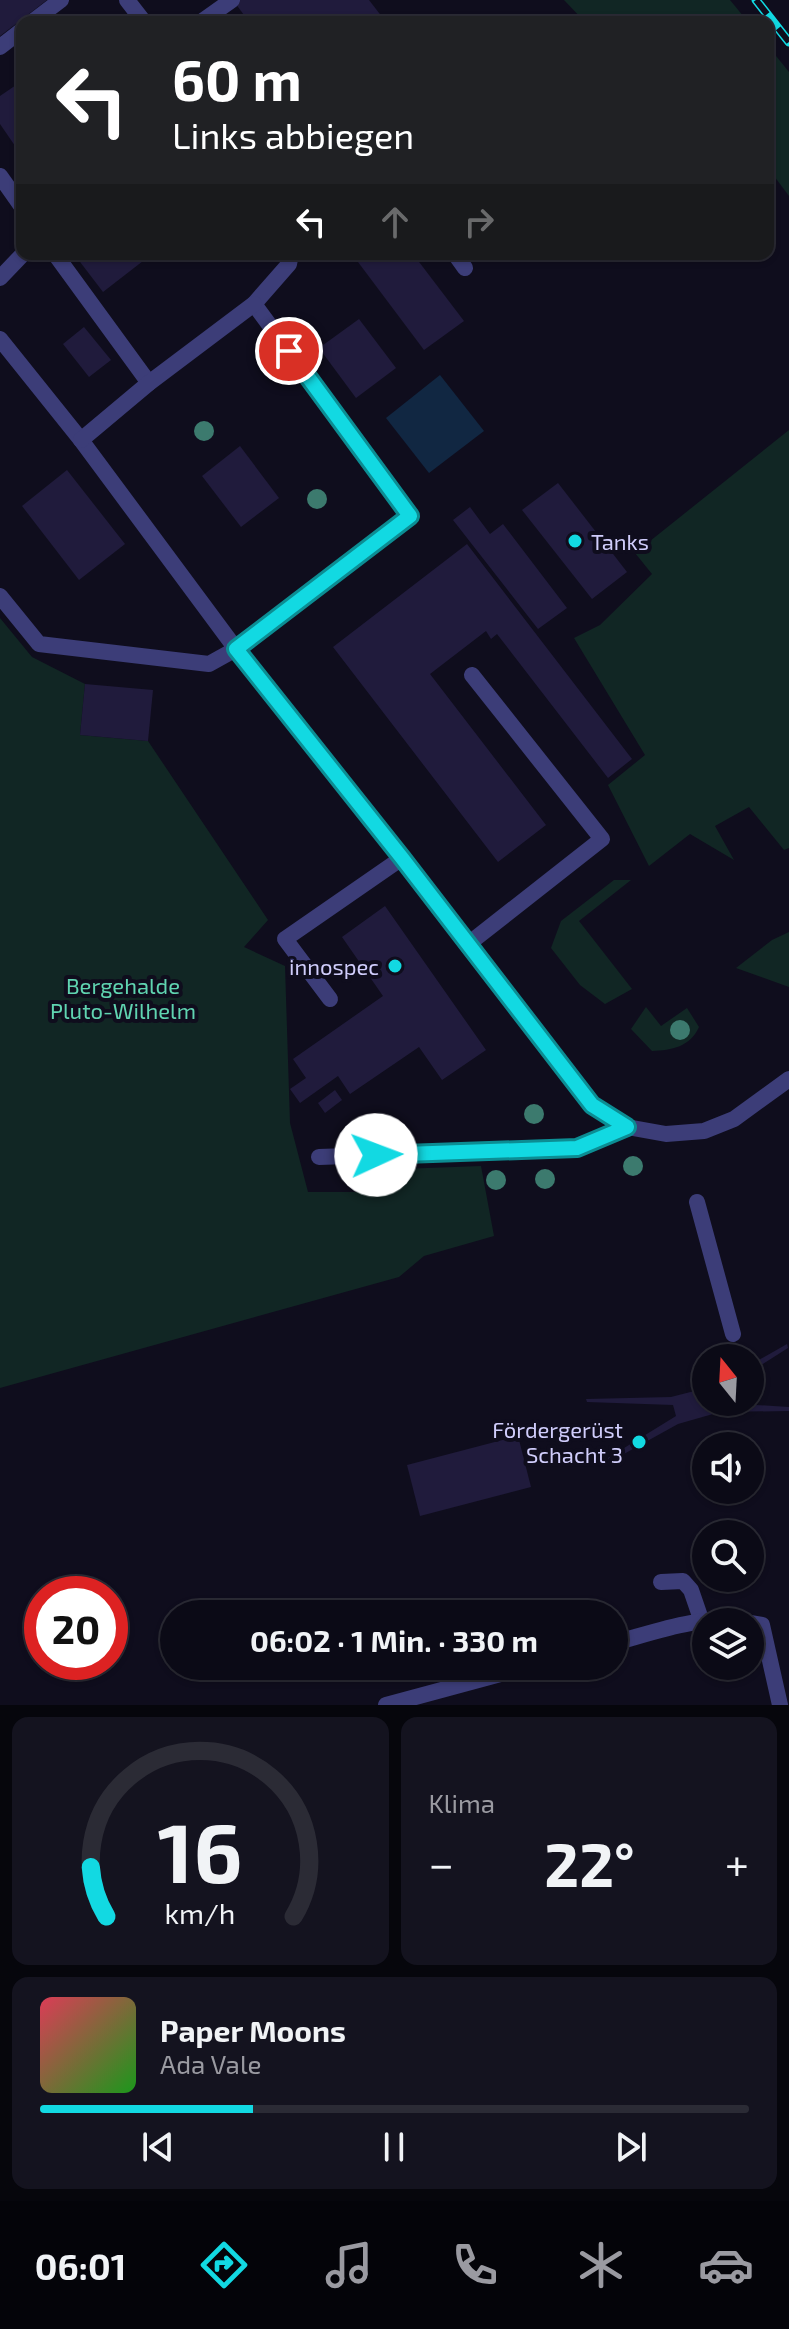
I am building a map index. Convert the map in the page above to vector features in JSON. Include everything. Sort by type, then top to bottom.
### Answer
[{"type":"lane","points":[[40,16],[61,0]]},
{"type":"lane","points":[[127,0],[139,16]]},
{"type":"lane","points":[[209,16],[232,0]]},
{"type":"lane","points":[[0,47],[16,35]]},
{"type":"lane","points":[[0,176],[16,199]]},
{"type":"lane","points":[[0,278],[17,260]]},
{"type":"lane","points":[[59,260],[149,383]]},
{"type":"lane","points":[[81,440],[149,383],[254,304],[290,260]]},
{"type":"lane","points":[[0,596],[39,644],[209,664],[236,649],[410,516],[254,304]]},
{"type":"lane","points":[[0,339],[81,440],[236,649],[592,1105],[627,1127],[666,1134],[704,1131],[734,1119],[789,1079]]},
{"type":"lane","points":[[467,945],[602,839],[472,675]]},
{"type":"lane","points":[[330,999],[285,939],[402,858]]},
{"type":"lane","points":[[319,1157],[577,1148],[627,1127]]},
{"type":"lane","points":[[697,1202],[733,1334]]},
{"type":"lane","points":[[661,1582],[683,1581],[691,1590],[697,1608]]},
{"type":"lane","points":[[628,1639],[692,1623]]},
{"type":"lane","points":[[764,1634],[780,1705]]},
{"type":"lane","points":[[386,1705],[478,1680]]},
{"type":"green space","points":[[564,0],[730,0],[743,16],[579,16]]},
{"type":"green space","points":[[774,53],[789,72],[789,196],[774,176]]},
{"type":"green space","points":[[789,430],[789,848],[784,850],[749,807],[715,826],[734,860],[690,834],[649,866],[608,785],[645,755],[574,638],[600,625],[652,574],[635,553]]},
{"type":"green space","name":"Bergehalde Pluto-Wilhelm","points":[[0,618],[32,657],[85,684],[80,735],[148,741],[268,920],[244,947],[285,966],[290,1123],[308,1192],[373,1192],[373,1170],[481,1166],[494,1236],[424,1256],[399,1277],[0,1388]]},
{"type":"green space","points":[[614,880],[631,880],[579,921],[632,989],[605,1004],[580,985],[551,948],[561,921]]},
{"type":"green space","points":[[789,932],[789,987],[736,968],[772,940]]},
{"type":"green space","points":[[646,1007],[661,1026],[687,1008],[699,1027],[691,1039],[680,1046],[652,1051],[631,1029]]},
{"type":"water","points":[[440,375],[484,431],[429,473],[386,418]]},
{"type":"building","points":[[0,0],[47,0],[26,16],[16,16],[16,24],[0,36]]},
{"type":"building","points":[[233,0],[369,0],[381,16],[245,16]]},
{"type":"building","points":[[16,85],[16,147],[0,124],[0,96]]},
{"type":"building","points":[[79,260],[144,260],[103,292]]},
{"type":"building","points":[[356,260],[418,260],[464,321],[424,350]]},
{"type":"building","points":[[359,319],[396,368],[356,398],[319,348]]},
{"type":"building","points":[[84,327],[111,360],[89,377],[63,344]]},
{"type":"building","points":[[240,446],[279,498],[241,527],[202,476]]},
{"type":"building","points":[[67,470],[125,544],[79,580],[22,506]]},
{"type":"building","name":"Tanks","points":[[558,483],[627,572],[592,599],[522,510]]},
{"type":"building","name":"Tanks","points":[[470,507],[490,534],[503,524],[567,608],[538,629],[453,520]]},
{"type":"building","points":[[467,544],[632,759],[608,778],[497,634],[491,639],[486,631],[430,674],[546,825],[498,862],[333,647]]},
{"type":"building","points":[[85,684],[153,690],[148,741],[80,735]]},
{"type":"building","points":[[385,906],[486,1050],[442,1080],[419,1047],[350,1094],[338,1076],[300,1103],[290,1089],[306,1078],[293,1059],[383,996],[342,937]]},
{"type":"building","points":[[335,1090],[342,1100],[325,1113],[318,1103]]},
{"type":"building","points":[[787,1344],[788,1348],[764,1363],[764,1357]]},
{"type":"building","name":"Fördergerüst Schacht 3","points":[[692,1392],[692,1416],[706,1416],[678,1424],[604,1465],[603,1461],[676,1416],[673,1405],[587,1402],[586,1399],[671,1397]]},
{"type":"building","name":"Fördergerüst Schacht 3","points":[[764,1405],[789,1407],[789,1411],[764,1411]]},
{"type":"building","points":[[518,1436],[531,1487],[420,1516],[407,1465]]},
{"type":"railway","points":[[756,0],[769,16]]},
{"type":"railway","points":[[774,23],[789,42]]},
{"type":"place","name":"Tanks","points":[[575,541]]},
{"type":"place","name":"innospec","points":[[395,966]]},
{"type":"place","name":"Fördergerüst Schacht 3","points":[[639,1442]]},
{"type":"route","points":[[289,351],[410,516],[236,649],[592,1105],[627,1127],[577,1148],[376,1155]]}]
